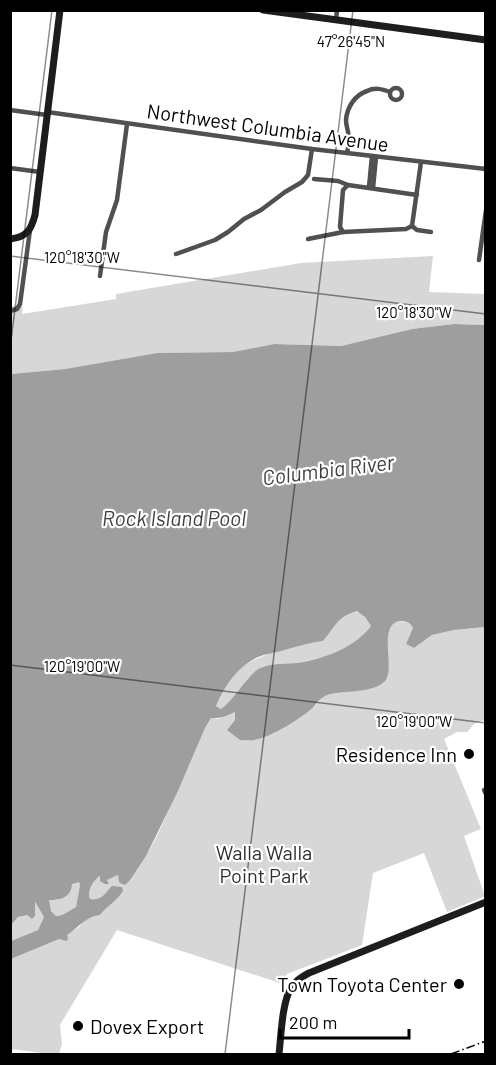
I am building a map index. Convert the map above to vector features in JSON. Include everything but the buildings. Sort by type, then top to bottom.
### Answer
[{"type":"street","points":[[10,311],[17,309],[20,304],[30,230],[35,214],[60,10]]},
{"type":"street","points":[[263,10],[485,40],[486,34]]},
{"type":"street","points":[[336,20],[337,10]]},
{"type":"street","points":[[347,153],[349,140],[346,120],[352,102],[363,92],[371,89],[379,88],[390,92]]},
{"type":"street","name":"Northwest Columbia Avenue","points":[[10,110],[374,157],[486,169]]},
{"type":"street","points":[[100,276],[106,232],[117,200],[127,124]]},
{"type":"street","points":[[176,254],[215,240],[302,182],[308,175],[312,149]]},
{"type":"street","points":[[371,187],[374,157]]},
{"type":"street","points":[[412,226],[422,162]]},
{"type":"street","points":[[10,168],[40,172]]},
{"type":"street","points":[[314,179],[417,195]]},
{"type":"street","points":[[343,232],[340,227],[343,190],[348,184]]},
{"type":"street","points":[[479,260],[486,210]]},
{"type":"street","points":[[308,239],[343,232],[406,229],[412,226]]},
{"type":"street","points":[[412,226],[417,230],[431,232]]},
{"type":"street","points":[[10,239],[20,237],[30,230]]},
{"type":"street","points":[[279,1054],[287,996],[300,978],[486,902]]},
{"type":"green space","points":[[433,256],[429,292],[485,294],[485,325],[454,324],[412,329],[341,346],[274,344],[233,352],[157,353],[65,369],[11,374],[11,306],[23,307],[22,314],[116,299],[116,294],[301,263]]},
{"type":"green space","points":[[358,611],[371,626],[351,646],[310,660],[260,668],[226,705],[221,709],[216,706],[229,680],[243,666],[276,651],[323,641],[341,619]]},
{"type":"green space","name":"Walla Walla Point Park","points":[[406,621],[413,628],[406,644],[414,648],[432,635],[485,627],[485,720],[475,723],[467,732],[457,732],[444,739],[481,829],[464,836],[485,896],[447,912],[424,853],[373,873],[362,945],[287,974],[283,984],[117,930],[60,1025],[62,1044],[59,1054],[11,1049],[11,959],[61,938],[79,927],[86,918],[100,915],[121,895],[123,891],[110,888],[100,899],[90,899],[89,893],[98,876],[107,880],[118,875],[123,885],[130,879],[161,827],[211,718],[218,719],[235,712],[235,720],[227,730],[316,705],[325,695],[372,688],[388,676],[387,643],[392,626],[395,623]]},
{"type":"green space","points":[[79,881],[76,907],[56,916],[51,911],[48,900],[57,900],[72,884]]},
{"type":"green space","points":[[34,901],[44,917],[38,930],[11,941],[11,925],[18,917],[27,915],[32,919],[35,916]]},
{"type":"water","name":"Rock Island Pool","points":[[454,324],[485,325],[485,627],[432,635],[414,648],[406,644],[413,628],[411,625],[404,621],[394,623],[388,638],[389,667],[385,681],[365,690],[327,695],[299,718],[264,737],[240,740],[227,730],[235,720],[235,712],[220,718],[211,718],[146,856],[130,880],[125,885],[122,884],[119,882],[118,875],[107,880],[109,884],[105,884],[100,881],[99,876],[89,892],[90,899],[98,899],[112,886],[122,887],[121,895],[100,915],[87,920],[67,935],[67,941],[59,939],[11,959],[11,941],[38,930],[44,917],[35,902],[35,916],[32,919],[27,915],[18,917],[11,925],[11,374],[65,369],[157,353],[233,352],[274,344],[341,346],[412,329]],"holes":[[[357,611],[371,626],[356,640],[338,651],[317,659],[260,668],[226,705],[221,709],[216,706],[232,677],[251,661],[264,655],[323,641],[341,619]],[[79,882],[76,907],[56,916],[51,911],[49,900],[64,897],[70,892],[72,884]]]},
{"type":"railway","points":[[451,1054],[486,1041]]},
{"type":"place","name":"Residence Inn","points":[[469,754]]},
{"type":"place","name":"Town Toyota Center","points":[[459,984]]},
{"type":"place","name":"Dovex Export","points":[[78,1026]]},
{"type":"water label","name":"Columbia River","points":[[328,469]]}]
